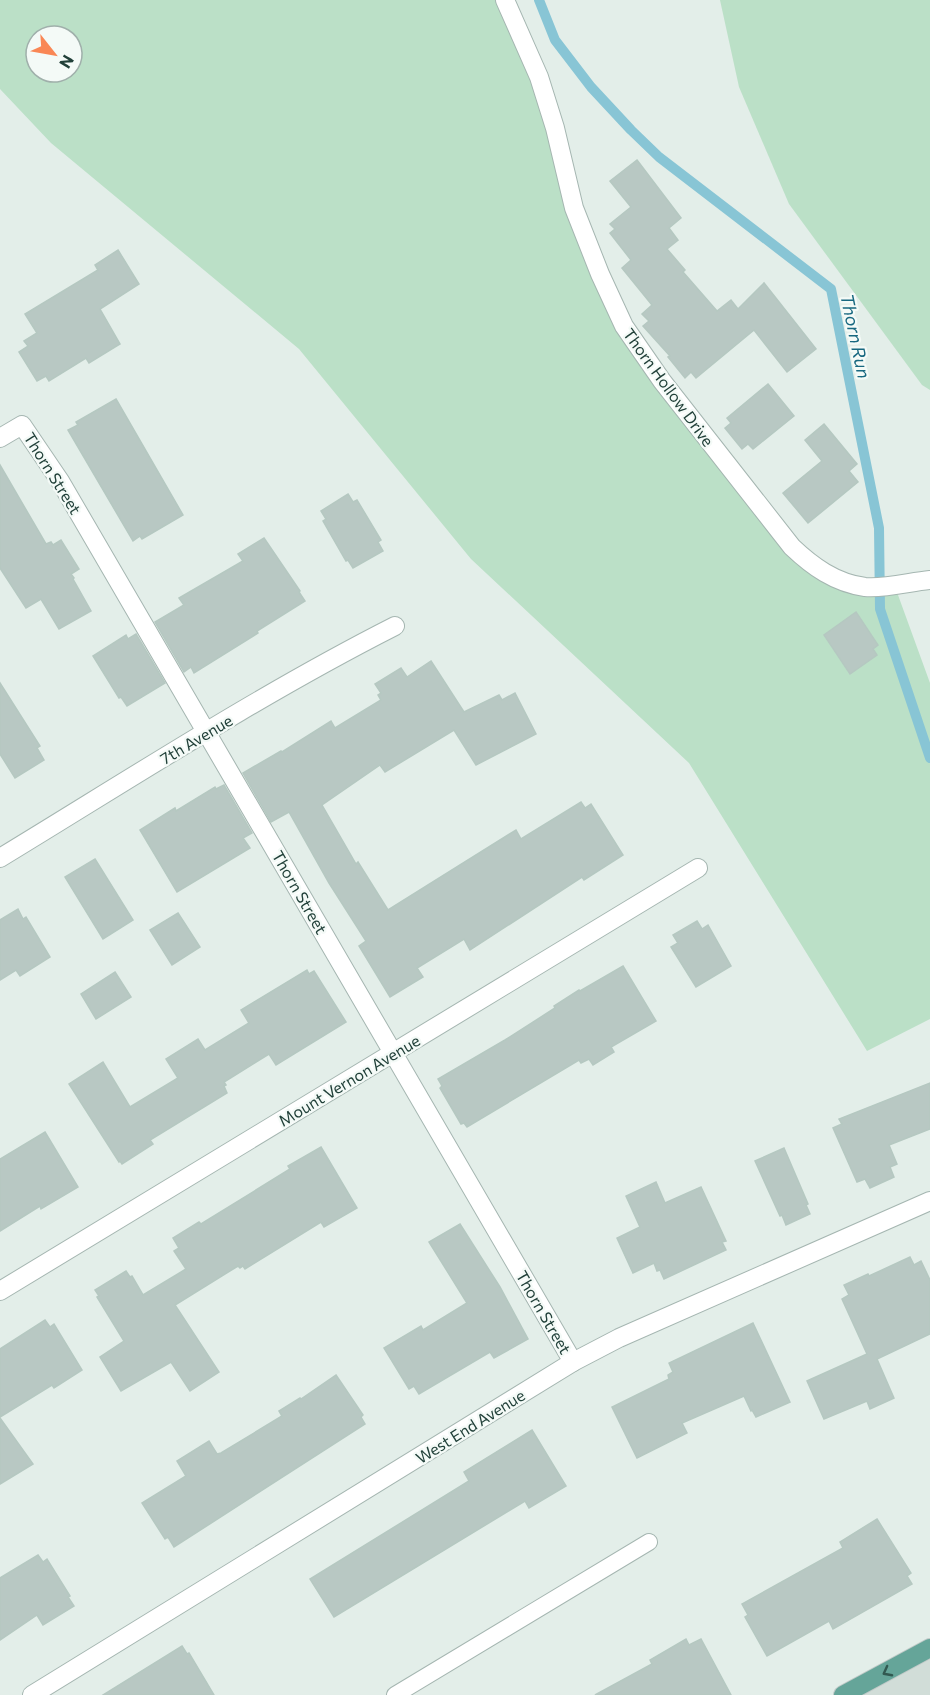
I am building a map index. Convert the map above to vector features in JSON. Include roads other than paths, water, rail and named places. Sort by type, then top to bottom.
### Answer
[{"type":"main road","points":[[843,1695],[930,1648]]},
{"type":"street","name":"Thorn Hollow Drive","points":[[505,0],[539,77],[555,128],[574,208],[600,274],[624,326],[668,389],[792,547],[816,569],[838,579],[865,587],[930,580]]},
{"type":"street","name":"Thorn Street","points":[[0,438],[22,425],[60,481],[573,1362]]},
{"type":"street","name":"7th Avenue","points":[[0,858],[206,732],[343,652],[395,626]]},
{"type":"street","name":"Mount Vernon Avenue","points":[[0,1291],[698,868]]},
{"type":"street","name":"West End Avenue","points":[[33,1695],[573,1362],[619,1338],[930,1201]]},
{"type":"lane","points":[[395,1695],[649,1542]]},
{"type":"waterway","name":"Thorn Run","points":[[539,0],[555,40],[591,87],[631,130],[659,157],[831,289],[879,528],[880,609],[930,758]]}]
